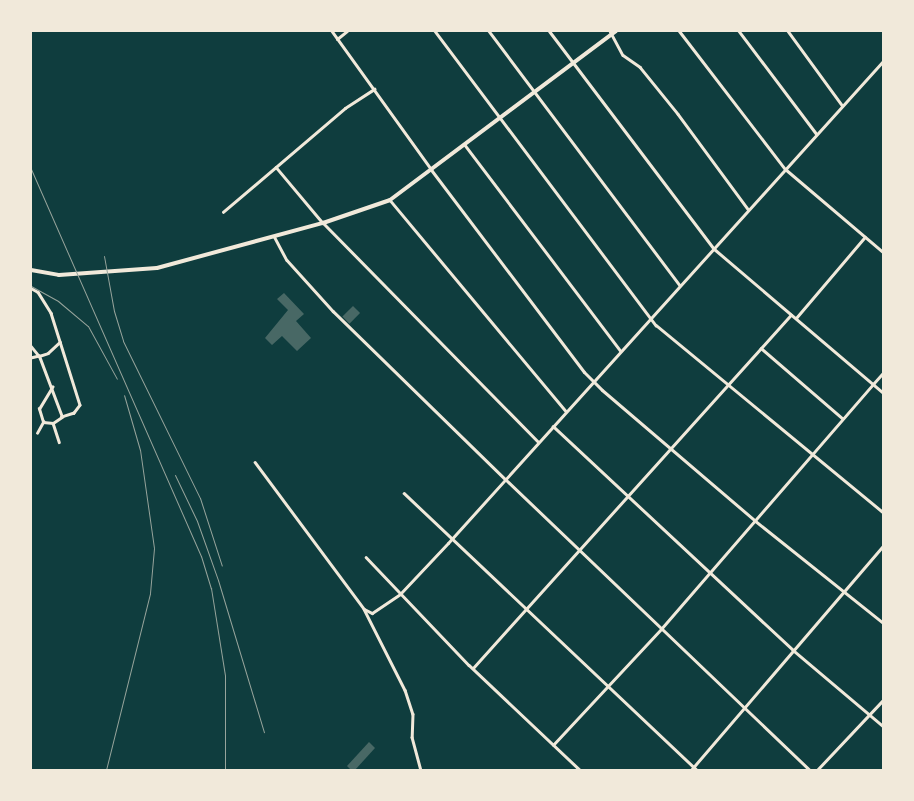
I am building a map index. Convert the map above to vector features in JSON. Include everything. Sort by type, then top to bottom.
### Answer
[{"type":"main road","points":[[31,270],[59,276],[157,268],[198,260],[323,223],[390,200],[432,171],[613,32]]},
{"type":"street","points":[[332,31],[432,171],[593,381],[754,520],[843,594],[883,623]]},
{"type":"street","points":[[338,39],[347,31]]},
{"type":"street","points":[[435,31],[499,120],[652,320],[728,386],[883,512]]},
{"type":"street","points":[[489,31],[681,286]]},
{"type":"street","points":[[549,31],[714,249],[883,392]]},
{"type":"street","points":[[679,31],[785,169],[883,252]]},
{"type":"street","points":[[740,31],[816,133]]},
{"type":"street","points":[[788,31],[842,105]]},
{"type":"street","points":[[613,32],[623,55],[640,67],[678,114],[748,210]]},
{"type":"street","points":[[370,620],[372,613],[400,594],[452,539],[593,381],[652,320],[816,133],[883,61]]},
{"type":"street","points":[[223,212],[345,108],[374,89]]},
{"type":"street","points":[[465,145],[621,351]]},
{"type":"street","points":[[275,166],[323,223],[538,442]]},
{"type":"street","points":[[390,200],[566,411]]},
{"type":"street","points":[[274,236],[287,260],[332,312],[809,770]]},
{"type":"street","points":[[796,318],[865,237]]},
{"type":"street","points":[[31,288],[45,302],[80,405],[74,413],[62,417],[53,423],[43,422]]},
{"type":"street","points":[[473,668],[527,611],[578,550],[792,314]]},
{"type":"street","points":[[31,358],[48,353],[60,342]]},
{"type":"street","points":[[31,346],[39,356],[62,417]]},
{"type":"street","points":[[761,348],[842,418]]},
{"type":"street","points":[[554,745],[661,629],[709,570],[883,373]]},
{"type":"street","points":[[43,422],[39,409],[52,387]]},
{"type":"street","points":[[36,432],[43,422]]},
{"type":"street","points":[[53,423],[59,442]]},
{"type":"street","points":[[553,426],[793,650],[883,726]]},
{"type":"street","points":[[255,462],[364,609],[370,620],[405,690],[413,714],[412,738],[420,770]]},
{"type":"street","points":[[404,493],[697,770]]},
{"type":"street","points":[[691,770],[883,546]]},
{"type":"street","points":[[366,557],[473,668],[580,770]]},
{"type":"street","points":[[364,609],[372,613]]},
{"type":"street","points":[[817,770],[883,700]]},
{"type":"building","points":[[284,293],[304,314],[296,321],[311,338],[297,351],[282,336],[272,345],[265,338],[288,310],[277,299]]},
{"type":"building","points":[[353,306],[360,313],[349,324],[342,317]]},
{"type":"building","points":[[369,742],[375,748],[355,770],[351,770],[347,766]]},
{"type":"railway","points":[[31,169],[201,556],[211,588],[225,675],[225,770]]},
{"type":"railway","points":[[104,256],[114,311],[123,341],[200,498],[222,566]]},
{"type":"railway","points":[[31,286],[58,301],[88,326],[117,379]]},
{"type":"railway","points":[[106,770],[150,593],[154,548],[140,450],[124,395]]},
{"type":"railway","points":[[175,475],[197,521],[218,580],[264,732]]}]
